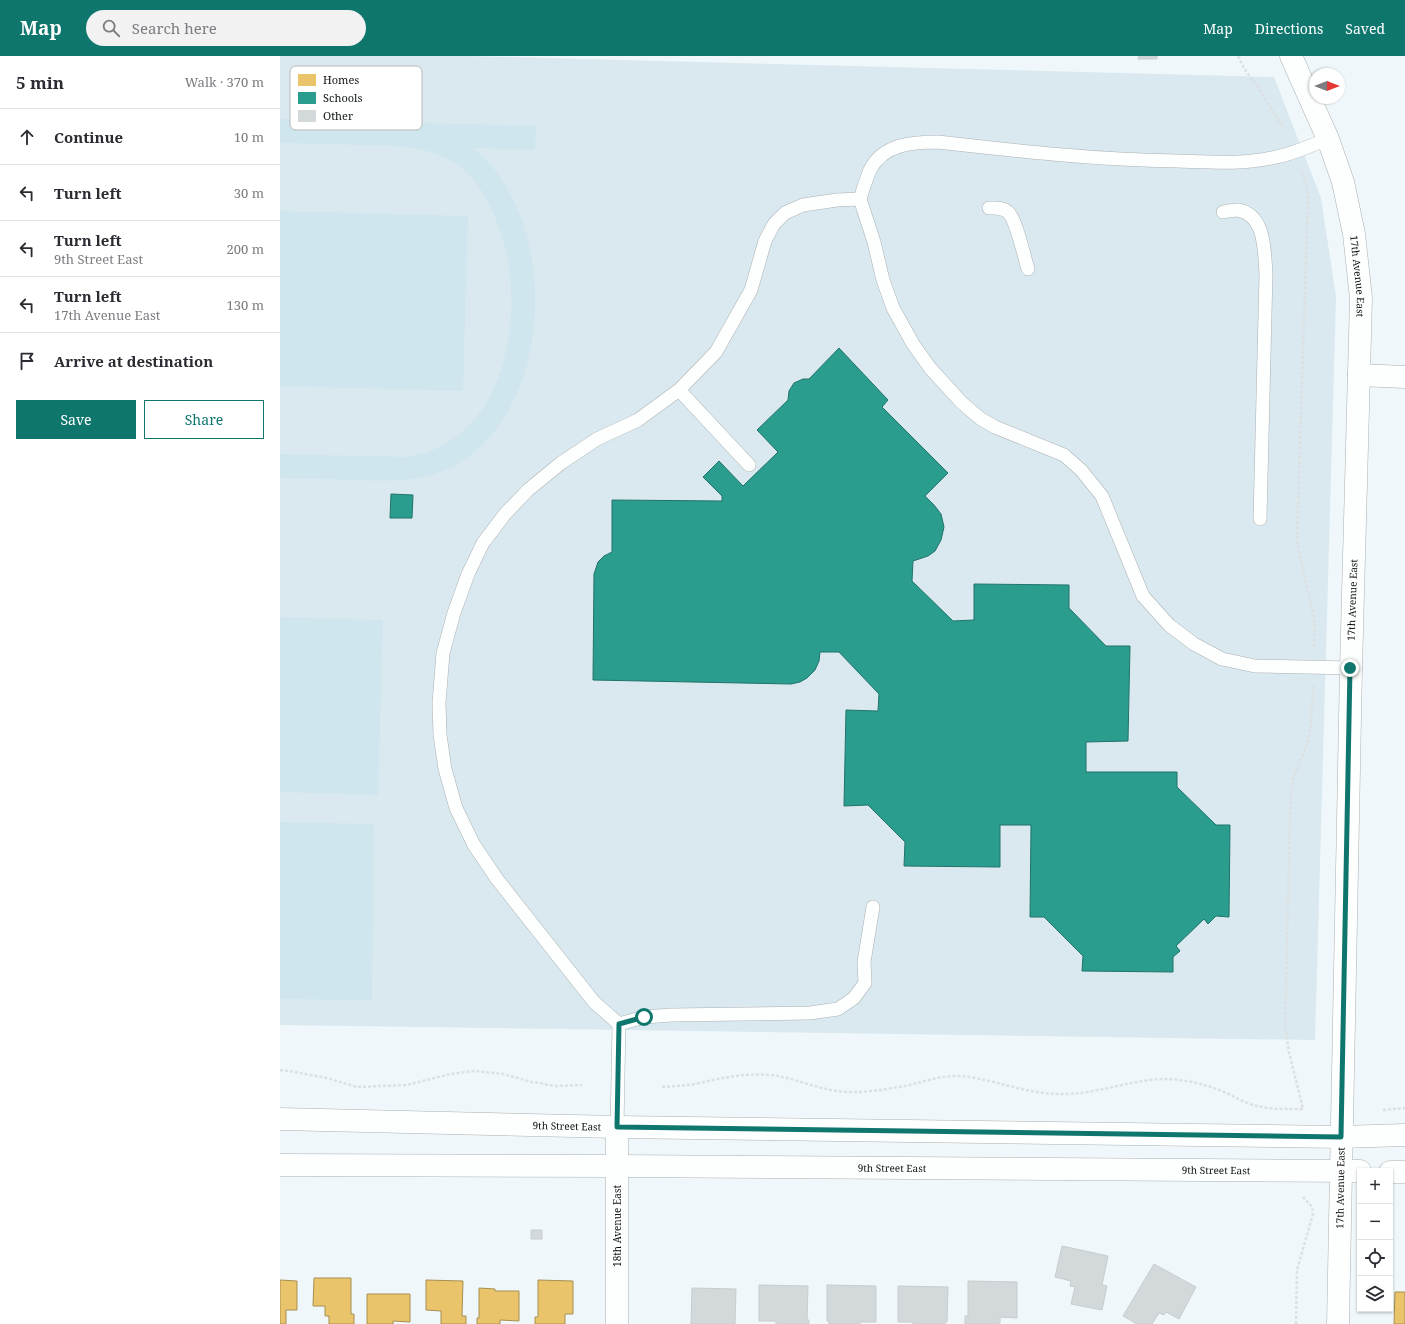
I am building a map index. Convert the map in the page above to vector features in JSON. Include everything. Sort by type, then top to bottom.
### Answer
[{"type":"main road","name":"17th Avenue East","points":[[1291,56],[1328,139],[1342,182],[1354,234],[1361,298],[1350,668],[1341,1137],[1350,1171],[1338,1324]]},
{"type":"main road","points":[[1359,375],[1405,377]]},
{"type":"main road","name":"9th Street East","points":[[280,1119],[617,1127],[1341,1137],[1405,1135]]},
{"type":"main road","name":"18th Avenue East","points":[[616,1324],[617,1127]]},
{"type":"main road","name":"9th Street East","points":[[280,1165],[1350,1171]]},
{"type":"main road","points":[[1393,1172],[1405,1172]]},
{"type":"lane","points":[[1328,139],[1277,157],[1248,161],[1205,162],[1061,156],[938,142],[919,142],[896,146],[881,154],[871,169],[860,199],[874,242],[883,280],[893,308],[913,344],[930,368],[962,403],[981,419],[995,427],[1064,456],[1081,470],[1102,496],[1143,596],[1169,625],[1194,644],[1222,659],[1255,666],[1350,668]]},
{"type":"lane","points":[[617,1127],[619,1024],[594,1002],[497,879],[474,845],[456,808],[445,769],[440,735],[439,703],[443,653],[454,613],[468,574],[484,543],[505,514],[528,490],[561,463],[596,439],[638,420],[679,390],[716,352],[752,290],[765,241],[774,224],[785,213],[803,205],[837,200],[860,199]]},
{"type":"lane","points":[[990,208],[1000,207],[1008,212],[1015,224],[1028,269]]},
{"type":"lane","points":[[1223,212],[1238,210],[1251,215],[1259,227],[1263,244],[1266,273],[1260,519]]},
{"type":"lane","points":[[679,390],[749,464]]},
{"type":"lane","points":[[619,1024],[644,1017],[672,1015],[810,1013],[838,1009],[854,998],[865,983],[864,962],[873,907]]},
{"type":"path","points":[[1238,56],[1245,70],[1258,87],[1284,129]]},
{"type":"path","points":[[1302,172],[1308,193],[1297,543],[1315,623],[1314,648]]},
{"type":"path","points":[[662,1087],[694,1084],[720,1077],[746,1074],[771,1076],[799,1081],[824,1089],[852,1092],[880,1090],[931,1078],[958,1076],[988,1080],[1038,1093],[1063,1094],[1089,1092],[1140,1080],[1168,1079],[1195,1082],[1224,1091],[1254,1105],[1280,1109],[1303,1109],[1289,1052],[1285,1027],[1291,792],[1293,779],[1308,741],[1311,726],[1313,685]]},
{"type":"path","points":[[280,1070],[314,1076],[357,1087],[407,1085],[450,1074],[474,1071],[503,1074],[532,1082],[556,1086],[582,1085]]},
{"type":"path","points":[[1383,1110],[1405,1108]]},
{"type":"path","points":[[1296,1324],[1297,1270],[1313,1214],[1312,1207],[1303,1197]]},
{"type":"shaded area","points":[[280,56],[467,56],[1274,77],[1321,198],[1336,297],[1315,1040],[280,1025]]},
{"type":"shaded area","points":[[280,119],[290,119],[290,130],[422,130],[422,123],[536,126],[535,150],[473,148],[502,180],[522,221],[533,267],[535,316],[527,364],[510,407],[484,443],[448,469],[425,477],[401,480],[377,481],[280,478],[280,454],[406,457],[441,446],[469,425],[489,397],[503,364],[510,328],[511,291],[507,255],[497,222],[485,196],[468,174],[461,168],[442,156],[430,152],[406,147],[280,143]]},
{"type":"shaded area","points":[[280,211],[468,216],[463,391],[280,386]]},
{"type":"shaded area","points":[[280,617],[383,620],[378,795],[280,792]]},
{"type":"shaded area","points":[[280,822],[374,824],[372,1000],[280,999]]},
{"type":"building: Homes","points":[[314,1278],[351,1278],[351,1314],[354,1314],[354,1324],[329,1324],[329,1316],[325,1316],[325,1306],[313,1306]]},
{"type":"building: Homes","points":[[280,1280],[297,1281],[297,1310],[286,1310],[286,1324],[280,1324]]},
{"type":"building: Homes","points":[[426,1280],[463,1281],[462,1316],[466,1316],[466,1324],[441,1324],[441,1311],[426,1310]]},
{"type":"building: Homes","points":[[538,1280],[573,1281],[573,1314],[565,1314],[565,1324],[535,1324],[535,1317],[538,1317]]},
{"type":"building: Homes","points":[[479,1288],[495,1289],[495,1291],[519,1291],[519,1321],[500,1320],[500,1324],[477,1324],[477,1318],[479,1318]]},
{"type":"building: Homes","points":[[1395,1292],[1405,1292],[1405,1324],[1394,1324]]},
{"type":"building: Homes","points":[[367,1294],[410,1294],[410,1322],[393,1321],[393,1324],[367,1324]]},
{"type":"building: Schools","points":[[839,348],[888,400],[882,407],[948,473],[925,496],[941,514],[944,527],[941,540],[935,551],[928,556],[913,561],[912,581],[953,621],[974,620],[974,584],[1069,585],[1069,608],[1106,646],[1130,646],[1128,741],[1086,742],[1086,772],[1177,772],[1177,787],[1216,825],[1230,825],[1229,917],[1216,916],[1208,924],[1204,919],[1176,946],[1180,951],[1173,957],[1173,972],[1082,971],[1083,956],[1044,917],[1030,917],[1031,825],[1000,825],[1000,867],[904,866],[905,842],[868,805],[844,806],[846,710],[878,711],[879,694],[839,652],[820,652],[819,661],[815,670],[807,678],[800,682],[791,684],[593,680],[594,574],[598,562],[604,556],[612,552],[612,500],[722,501],[722,496],[703,477],[719,461],[743,486],[778,452],[757,430],[788,400],[789,391],[794,383],[803,379],[809,379]]},
{"type":"building: Schools","points":[[391,494],[413,495],[412,518],[390,518]]},
{"type":"building: Other","points":[[1139,56],[1157,56],[1157,59],[1138,59]]},
{"type":"building: Other","points":[[531,1230],[542,1230],[542,1239],[531,1239]]},
{"type":"building: Other","points":[[1062,1246],[1108,1256],[1102,1285],[1107,1286],[1102,1310],[1071,1304],[1075,1287],[1070,1286],[1071,1281],[1055,1277]]},
{"type":"building: Other","points":[[1154,1264],[1196,1287],[1179,1319],[1166,1312],[1164,1315],[1159,1313],[1152,1324],[1137,1324],[1123,1316]]},
{"type":"building: Other","points":[[968,1281],[1017,1282],[1017,1318],[1000,1317],[1000,1323],[998,1324],[965,1324],[965,1316],[968,1316]]},
{"type":"building: Other","points":[[759,1285],[808,1286],[807,1320],[809,1320],[809,1324],[776,1324],[776,1321],[759,1321]]},
{"type":"building: Other","points":[[827,1285],[876,1286],[876,1322],[860,1322],[860,1324],[829,1324],[829,1321],[827,1321]]},
{"type":"building: Other","points":[[898,1286],[948,1287],[947,1322],[945,1322],[945,1324],[913,1324],[913,1322],[898,1322]]},
{"type":"building: Other","points":[[692,1288],[736,1289],[735,1324],[691,1324]]},
{"type":"route","points":[[644,1017],[619,1024],[617,1127],[1341,1137],[1350,668]]}]
